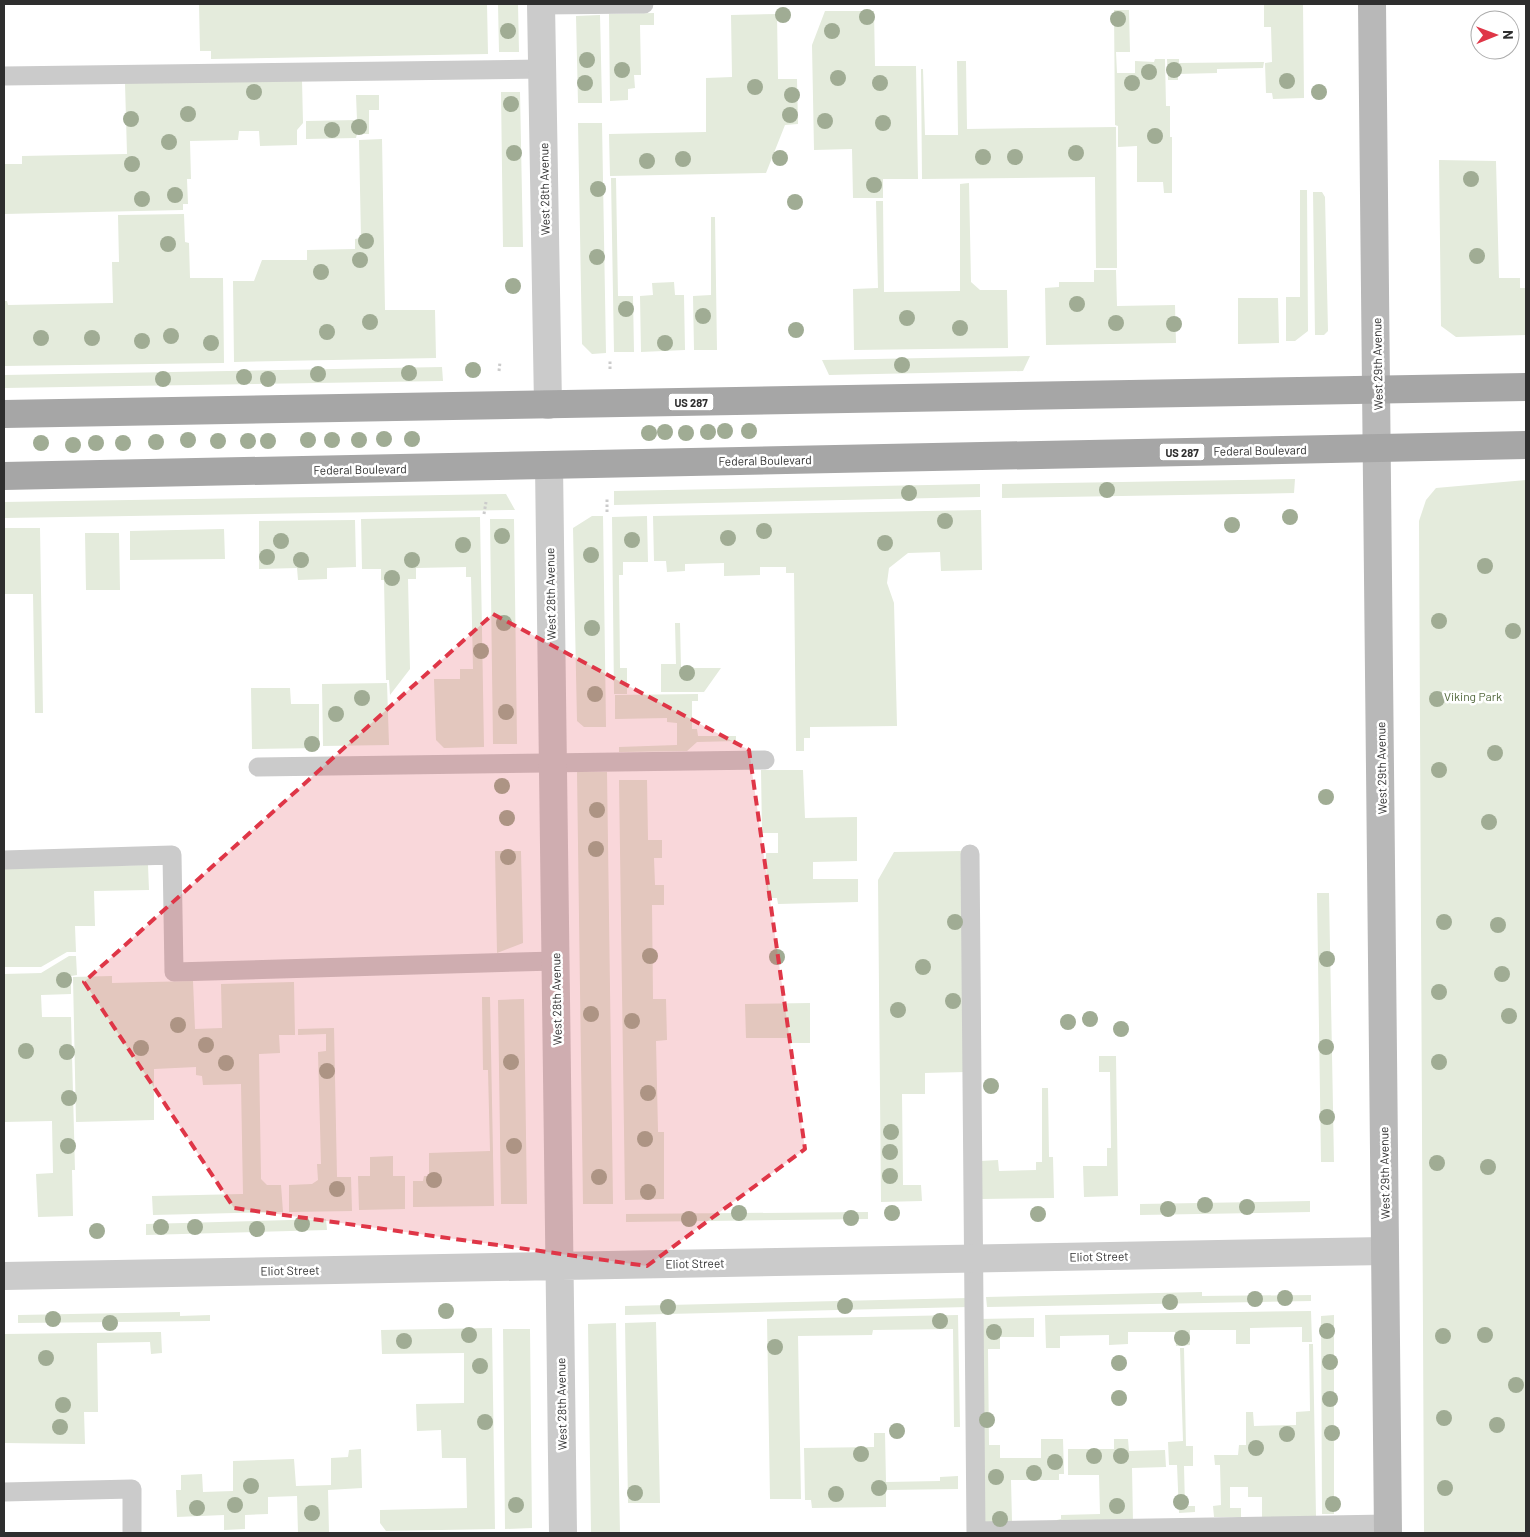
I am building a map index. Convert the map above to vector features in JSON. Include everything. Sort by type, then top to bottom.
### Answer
[{"type":"main road","name":"US 287","points":[[4,414],[1526,387]]},
{"type":"main road","name":"Federal Boulevard","points":[[4,476],[1526,444]]},
{"type":"street","name":"West 29th Avenue","points":[[1372,4],[1378,390],[1388,1529]]},
{"type":"street","name":"West 28th Avenue","points":[[541,5],[548,404]]},
{"type":"street","name":"West 28th Avenue","points":[[549,465],[563,1533]]},
{"type":"street","name":"Eliot Street","points":[[4,1276],[1385,1251]]},
{"type":"lane","points":[[541,5],[644,4]]},
{"type":"lane","points":[[4,76],[542,69]]},
{"type":"lane","points":[[258,767],[765,760]]},
{"type":"lane","points":[[970,854],[976,1532],[1388,1529]]},
{"type":"lane","points":[[4,860],[172,855],[174,972],[555,961]]},
{"type":"lane","points":[[4,1492],[132,1489],[132,1533]]},
{"type":"highlighted area","points":[[493,614],[749,750],[805,1149],[647,1266],[234,1208],[84,982]]},
{"type":"green space","points":[[199,4],[487,4],[488,54],[211,59],[211,51],[200,51]]},
{"type":"green space","points":[[498,4],[518,4],[519,52],[499,52]]},
{"type":"green space","points":[[1264,4],[1303,4],[1304,98],[1273,99],[1272,93],[1266,93],[1265,63],[1272,62],[1271,27],[1264,27]]},
{"type":"green space","points":[[1114,10],[1129,10],[1130,52],[1116,52],[1117,73],[1135,73],[1135,61],[1154,62],[1155,59],[1165,59],[1166,106],[1170,106],[1170,137],[1172,137],[1172,193],[1164,193],[1163,182],[1137,182],[1137,146],[1118,147],[1118,126],[1115,125]]},
{"type":"green space","points":[[825,11],[874,11],[875,66],[916,66],[918,179],[883,179],[883,198],[853,198],[852,149],[814,150],[812,45]]},
{"type":"green space","points":[[654,13],[654,25],[640,25],[641,75],[634,75],[635,88],[628,89],[628,100],[610,101],[609,14]]},
{"type":"green space","points":[[777,14],[778,79],[797,79],[798,124],[785,125],[766,173],[610,176],[609,134],[706,132],[706,78],[732,77],[731,15]]},
{"type":"green space","points":[[600,15],[602,103],[578,103],[576,16]]},
{"type":"green space","points":[[1167,59],[1179,59],[1179,63],[1264,62],[1263,68],[1217,69],[1217,73],[1178,74],[1178,80],[1168,80]]},
{"type":"green space","points":[[957,61],[966,61],[967,129],[1116,127],[1117,268],[1096,268],[1095,177],[922,179],[921,69],[923,69],[925,135],[958,135]]},
{"type":"green space","points":[[302,80],[303,123],[297,130],[297,145],[260,146],[259,131],[239,131],[238,140],[190,141],[191,179],[187,179],[188,204],[183,204],[183,210],[4,214],[4,164],[22,164],[22,156],[127,154],[125,83]]},
{"type":"green space","points":[[501,92],[520,92],[523,247],[503,247]]},
{"type":"green space","points":[[356,95],[379,95],[379,110],[369,110],[369,134],[357,134],[356,138],[306,139],[306,121],[357,120]]},
{"type":"green space","points":[[578,123],[602,123],[606,353],[592,354],[582,344]]},
{"type":"green space","points":[[382,139],[385,310],[435,310],[436,358],[234,362],[233,281],[254,281],[262,260],[307,260],[307,250],[355,249],[355,239],[361,238],[359,140]]},
{"type":"green space","points":[[1439,160],[1496,161],[1499,278],[1520,278],[1520,288],[1526,288],[1526,335],[1456,337],[1441,326]]},
{"type":"green space","points":[[611,178],[616,178],[618,296],[633,296],[634,352],[614,352]]},
{"type":"green space","points":[[969,183],[971,282],[980,290],[1007,290],[1008,348],[854,350],[853,289],[878,288],[876,201],[883,201],[884,292],[960,291],[960,184]]},
{"type":"green space","points":[[1300,190],[1307,190],[1308,331],[1295,341],[1286,341],[1286,297],[1300,297]]},
{"type":"green space","points":[[1313,192],[1322,192],[1325,197],[1328,331],[1324,335],[1315,335]]},
{"type":"green space","points":[[184,214],[185,242],[189,243],[190,278],[223,278],[224,363],[4,366],[4,301],[7,301],[8,305],[113,303],[112,262],[119,262],[118,215]]},
{"type":"green space","points":[[711,217],[715,217],[717,350],[694,350],[693,296],[711,295]]},
{"type":"green space","points":[[1094,270],[1116,270],[1117,306],[1175,305],[1176,343],[1046,345],[1045,288],[1059,287],[1059,282],[1094,282]]},
{"type":"green space","points":[[674,282],[675,295],[684,295],[685,350],[641,352],[640,296],[653,295],[652,283]]},
{"type":"green space","points":[[1238,298],[1278,298],[1279,343],[1238,344]]},
{"type":"green space","points":[[1030,356],[1023,371],[829,375],[822,360]]},
{"type":"green space","points":[[442,367],[443,381],[4,388],[4,375]]},
{"type":"green space","points":[[1295,479],[1294,493],[1002,498],[1002,484]]},
{"type":"green space","name":"Viking Park","points":[[1526,480],[1526,1533],[1424,1533],[1419,521],[1426,500],[1436,488]]},
{"type":"green space","points":[[980,484],[980,497],[614,505],[614,491]]},
{"type":"green space","points":[[506,494],[515,510],[4,518],[4,502]]},
{"type":"green space","points":[[981,510],[982,570],[941,571],[940,552],[908,553],[889,568],[887,583],[894,603],[897,726],[810,727],[810,738],[804,738],[804,751],[796,751],[794,573],[786,573],[786,567],[760,567],[760,575],[724,576],[724,563],[685,564],[685,571],[667,572],[666,561],[654,561],[653,516]]},
{"type":"green space","points":[[592,516],[603,516],[606,727],[584,727],[577,721],[573,528]]},
{"type":"green space","points":[[647,516],[648,562],[623,562],[623,575],[619,575],[620,668],[627,668],[627,694],[614,694],[612,517]]},
{"type":"green space","points":[[480,517],[484,747],[444,748],[436,740],[434,679],[460,679],[460,669],[473,669],[471,577],[466,577],[466,567],[416,568],[416,579],[408,579],[410,669],[390,695],[389,680],[386,680],[384,580],[381,580],[381,569],[362,569],[361,519]]},
{"type":"green space","points":[[490,519],[514,519],[517,744],[493,744]]},
{"type":"green space","points":[[355,520],[356,567],[327,568],[327,579],[298,580],[297,568],[259,569],[259,521]]},
{"type":"green space","points":[[4,528],[40,528],[43,713],[35,713],[33,594],[4,594]]},
{"type":"green space","points":[[224,529],[225,559],[130,560],[130,531]]},
{"type":"green space","points":[[85,533],[119,533],[120,590],[86,590]]},
{"type":"green space","points":[[675,623],[680,623],[681,668],[721,668],[704,692],[661,692],[661,664],[676,664]]},
{"type":"green space","points":[[387,683],[389,745],[323,746],[322,684]]},
{"type":"green space","points":[[251,688],[290,688],[291,704],[319,704],[319,748],[252,749]]},
{"type":"green space","points":[[698,694],[698,701],[692,701],[692,729],[697,729],[698,736],[736,736],[736,741],[697,742],[687,751],[619,752],[619,747],[677,745],[677,723],[667,722],[667,718],[615,719],[615,695]]},
{"type":"green space","points":[[761,770],[803,770],[805,818],[857,817],[857,861],[813,862],[813,879],[858,879],[858,902],[778,904],[777,898],[767,898],[766,853],[778,853],[778,833],[762,833]]},
{"type":"green space","points":[[577,772],[607,772],[613,1204],[583,1204]]},
{"type":"green space","points":[[619,780],[647,780],[648,840],[662,840],[662,858],[654,858],[655,885],[664,885],[664,905],[652,905],[653,999],[666,999],[667,1040],[656,1041],[658,1132],[664,1132],[664,1199],[625,1200]]},
{"type":"green space","points":[[495,851],[521,851],[523,943],[497,953]]},
{"type":"green space","points":[[964,851],[966,1072],[925,1073],[925,1094],[902,1094],[903,1185],[921,1185],[922,1201],[881,1202],[878,880],[894,852]]},
{"type":"green space","points":[[148,865],[149,890],[94,891],[95,926],[75,926],[76,952],[67,952],[41,967],[4,967],[4,868]]},
{"type":"green space","points":[[1317,893],[1329,893],[1334,1162],[1321,1162]]},
{"type":"green space","points":[[69,956],[76,956],[77,975],[71,976],[71,994],[41,995],[42,1017],[71,1017],[75,1170],[72,1170],[73,1216],[38,1217],[36,1174],[53,1173],[52,1121],[4,1122],[4,974],[41,973]]},
{"type":"green space","points":[[112,976],[112,983],[193,981],[195,1029],[222,1028],[221,984],[294,982],[295,1035],[279,1035],[280,1053],[259,1054],[261,1179],[267,1185],[281,1185],[283,1212],[153,1215],[152,1196],[243,1194],[241,1084],[203,1085],[202,1076],[196,1075],[196,1067],[154,1069],[154,1120],[76,1122],[73,977]]},
{"type":"green space","points":[[482,997],[490,997],[494,1206],[413,1207],[413,1181],[423,1181],[424,1176],[429,1176],[429,1153],[490,1151],[488,1070],[483,1070]]},
{"type":"green space","points":[[524,999],[527,1204],[501,1204],[498,1000]]},
{"type":"green space","points":[[810,1003],[810,1043],[792,1043],[792,1038],[746,1038],[745,1004]]},
{"type":"green space","points":[[334,1028],[337,1177],[351,1177],[352,1211],[289,1212],[289,1185],[312,1184],[318,1180],[317,1164],[321,1164],[318,1052],[326,1051],[326,1034],[298,1035],[298,1029]]},
{"type":"green space","points":[[1099,1056],[1116,1056],[1118,1196],[1084,1197],[1083,1166],[1107,1166],[1107,1148],[1111,1148],[1110,1072],[1099,1072]]},
{"type":"green space","points":[[1042,1088],[1048,1088],[1049,1157],[1053,1157],[1054,1198],[981,1199],[980,1161],[998,1160],[999,1171],[1036,1170],[1036,1162],[1042,1162]]},
{"type":"green space","points":[[393,1156],[393,1176],[405,1176],[405,1209],[359,1210],[358,1176],[370,1176],[370,1157]]},
{"type":"green space","points":[[1310,1201],[1310,1212],[1140,1215],[1140,1204]]},
{"type":"green space","points":[[868,1212],[868,1219],[626,1222],[626,1214]]},
{"type":"green space","points":[[326,1219],[327,1230],[146,1235],[146,1224]]},
{"type":"green space","points":[[1202,1292],[1202,1296],[1311,1295],[1311,1301],[987,1307],[986,1297]]},
{"type":"green space","points":[[968,1298],[968,1307],[625,1315],[625,1306]]},
{"type":"green space","points":[[1311,1311],[1312,1342],[1302,1342],[1302,1327],[1250,1328],[1250,1344],[1236,1344],[1236,1330],[1190,1330],[1190,1345],[1176,1346],[1175,1332],[1128,1332],[1128,1344],[1109,1345],[1109,1335],[1060,1336],[1060,1348],[1046,1348],[1045,1315]]},
{"type":"green space","points":[[180,1312],[180,1316],[210,1315],[210,1321],[18,1323],[18,1315]]},
{"type":"green space","points":[[958,1315],[960,1427],[954,1427],[953,1329],[873,1330],[872,1335],[798,1336],[801,1499],[770,1499],[767,1319]]},
{"type":"green space","points":[[1334,1315],[1334,1514],[1322,1514],[1321,1316]]},
{"type":"green space","points":[[1034,1318],[1034,1337],[1000,1337],[1000,1349],[988,1349],[989,1445],[1000,1445],[1000,1458],[1041,1458],[1041,1439],[1063,1439],[1064,1474],[1059,1474],[1059,1480],[1011,1480],[1012,1521],[980,1526],[978,1319]]},
{"type":"green space","points":[[656,1322],[660,1503],[628,1503],[625,1323]]},
{"type":"green space","points":[[616,1323],[620,1533],[591,1533],[588,1324]]},
{"type":"green space","points":[[492,1328],[495,1529],[386,1531],[380,1523],[380,1510],[467,1508],[466,1458],[442,1458],[441,1430],[417,1431],[416,1404],[464,1403],[464,1353],[382,1354],[381,1330]]},
{"type":"green space","points":[[503,1329],[530,1329],[532,1528],[505,1529]]},
{"type":"green space","points":[[161,1332],[162,1353],[151,1354],[150,1342],[97,1343],[98,1412],[84,1412],[85,1444],[4,1443],[4,1334]]},
{"type":"green space","points":[[1309,1344],[1313,1344],[1316,1517],[1262,1518],[1262,1497],[1248,1497],[1248,1487],[1230,1487],[1230,1508],[1241,1508],[1241,1517],[1214,1517],[1213,1506],[1221,1505],[1220,1465],[1215,1465],[1214,1455],[1238,1455],[1239,1445],[1246,1445],[1246,1412],[1253,1412],[1254,1426],[1296,1425],[1296,1412],[1310,1411]]},
{"type":"green space","points":[[1180,1348],[1184,1348],[1186,1446],[1193,1446],[1193,1466],[1184,1466],[1185,1506],[1195,1506],[1195,1512],[1179,1513],[1177,1465],[1169,1465],[1168,1442],[1183,1441]]},
{"type":"green space","points":[[874,1433],[885,1433],[886,1482],[940,1481],[940,1477],[958,1476],[958,1489],[886,1490],[886,1507],[812,1508],[811,1500],[805,1500],[804,1448],[874,1447]]},
{"type":"green space","points":[[1114,1439],[1128,1439],[1129,1451],[1165,1450],[1166,1467],[1132,1468],[1133,1523],[1057,1525],[1057,1520],[1061,1519],[1061,1515],[1100,1514],[1099,1475],[1068,1475],[1068,1449],[1114,1449]]},
{"type":"green space","points":[[361,1449],[362,1488],[328,1490],[329,1533],[298,1533],[297,1496],[268,1497],[268,1514],[245,1515],[245,1529],[224,1530],[224,1515],[177,1517],[176,1490],[181,1490],[181,1475],[202,1474],[203,1492],[233,1491],[233,1461],[294,1459],[296,1486],[331,1485],[331,1458],[348,1457],[349,1450]]}]
